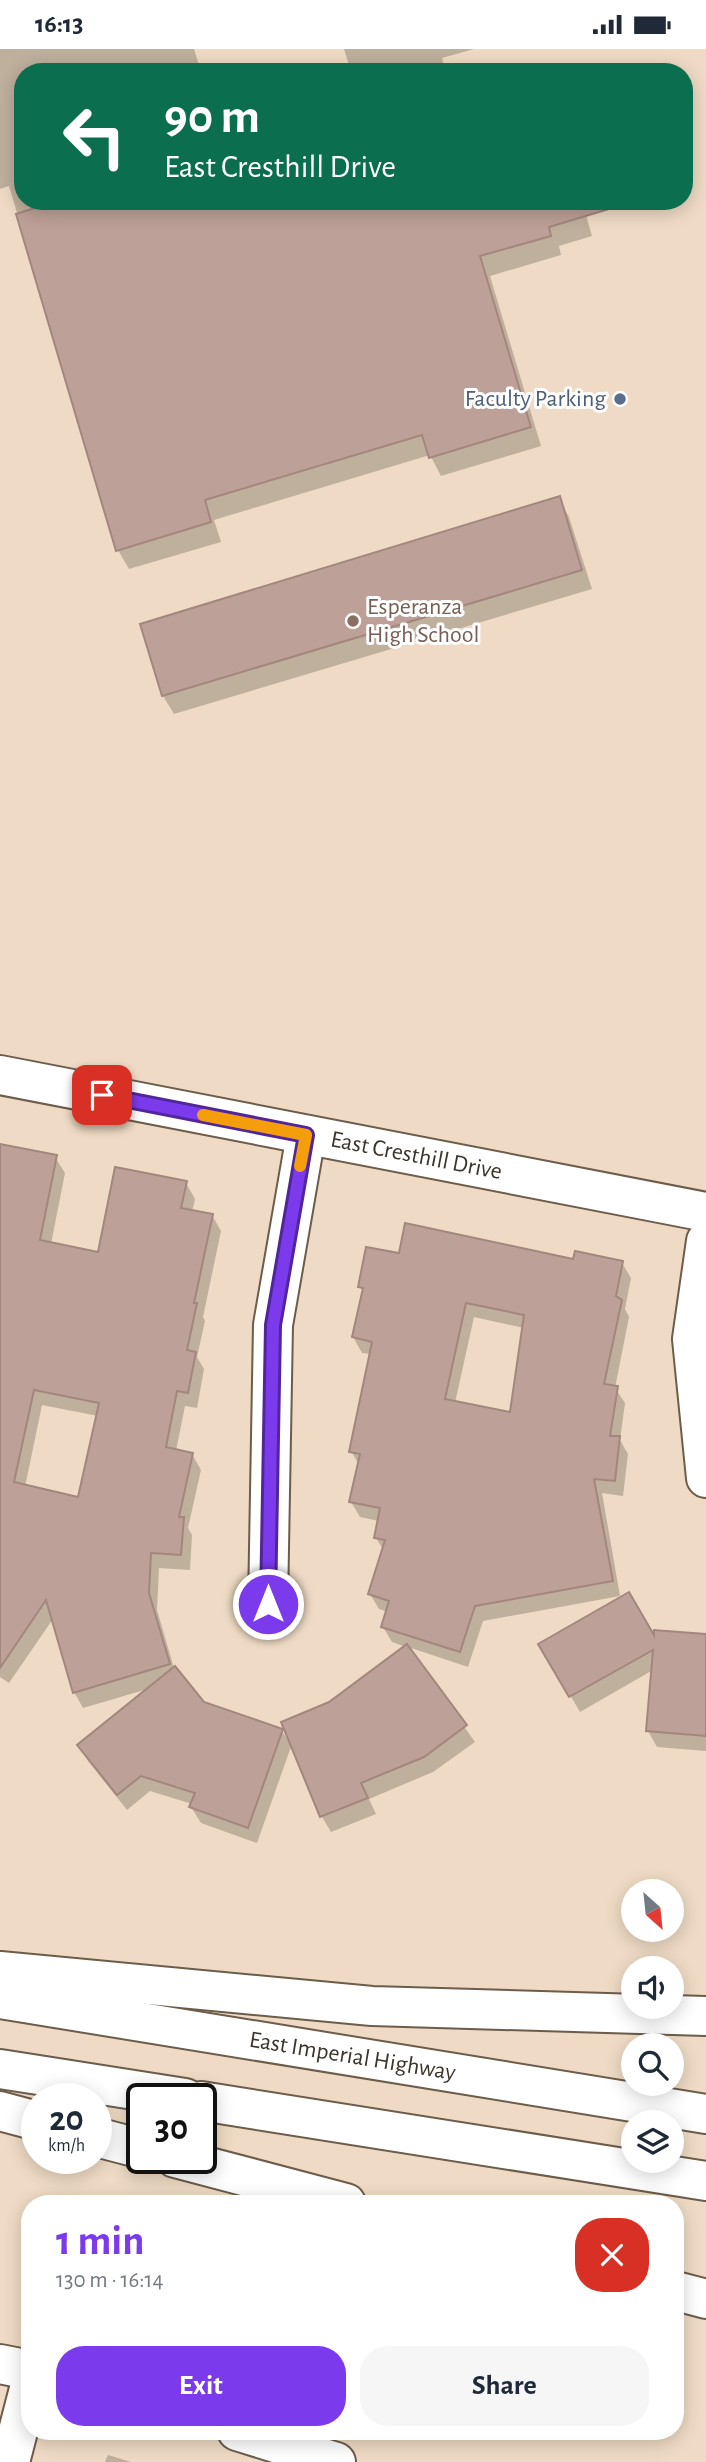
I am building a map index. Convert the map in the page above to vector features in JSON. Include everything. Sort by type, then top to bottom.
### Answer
[{"type":"main road","name":"East Cresthill Drive","points":[[0,1075],[706,1212]]},
{"type":"main road","points":[[268,1604],[273,1325],[306,1135]]},
{"type":"main road","points":[[706,1241],[692,1339],[706,1478]]},
{"type":"main road","points":[[0,1971],[372,2006],[706,2017]]},
{"type":"main road","name":"East Imperial Highway","points":[[0,1999],[706,2114]]},
{"type":"main road","points":[[0,2069],[126,2089]]},
{"type":"main road","points":[[217,2104],[706,2181]]},
{"type":"main road","points":[[0,2111],[21,2117]]},
{"type":"main road","points":[[217,2169],[316,2195]]},
{"type":"main road","points":[[684,2293],[706,2299]]},
{"type":"main road","points":[[0,2364],[21,2368]]},
{"type":"main road","points":[[10,2462],[21,2420]]},
{"type":"main road","points":[[266,2440],[336,2462]]},
{"type":"building","points":[[29,210],[606,210],[549,227],[551,236],[480,256],[531,427],[429,458],[422,435],[205,500],[211,522],[116,551],[16,214]]},
{"type":"building","points":[[560,496],[582,570],[162,696],[140,624]]},
{"type":"building","points":[[0,1144],[57,1155],[40,1240],[98,1252],[115,1167],[187,1181],[181,1208],[213,1214],[187,1350],[196,1352],[188,1393],[177,1391],[166,1447],[193,1453],[179,1517],[184,1517],[181,1555],[151,1553],[149,1593],[170,1664],[73,1693],[46,1600],[0,1668]],"holes":[[[34,1390],[99,1403],[78,1497],[14,1482]]]},
{"type":"building","points":[[405,1223],[573,1259],[575,1251],[623,1261],[616,1296],[622,1300],[604,1384],[618,1386],[610,1436],[620,1436],[615,1481],[594,1479],[613,1581],[475,1606],[460,1652],[381,1627],[389,1601],[368,1594],[385,1540],[374,1538],[380,1508],[349,1502],[360,1454],[349,1452],[372,1342],[352,1337],[363,1288],[358,1287],[366,1247],[399,1253]],"holes":[[[466,1303],[524,1315],[510,1412],[445,1399]]]},
{"type":"building","points":[[629,1592],[654,1635],[654,1630],[706,1634],[706,1736],[646,1731],[653,1650],[569,1697],[538,1644]]},
{"type":"building","points":[[407,1644],[467,1725],[424,1757],[361,1783],[368,1798],[320,1817],[281,1722],[329,1702]]},
{"type":"building","points":[[175,1666],[204,1702],[283,1729],[248,1828],[189,1807],[195,1793],[141,1776],[117,1795],[77,1745]]},
{"type":"slow traffic","points":[[203,1115],[306,1135],[300,1166]]},
{"type":"place","name":"Faculty Parking","points":[[620,399]]},
{"type":"place","name":"Esperanza High School","points":[[353,621]]},
{"type":"route","points":[[102,1095],[306,1135],[273,1325],[268,1604]]}]
